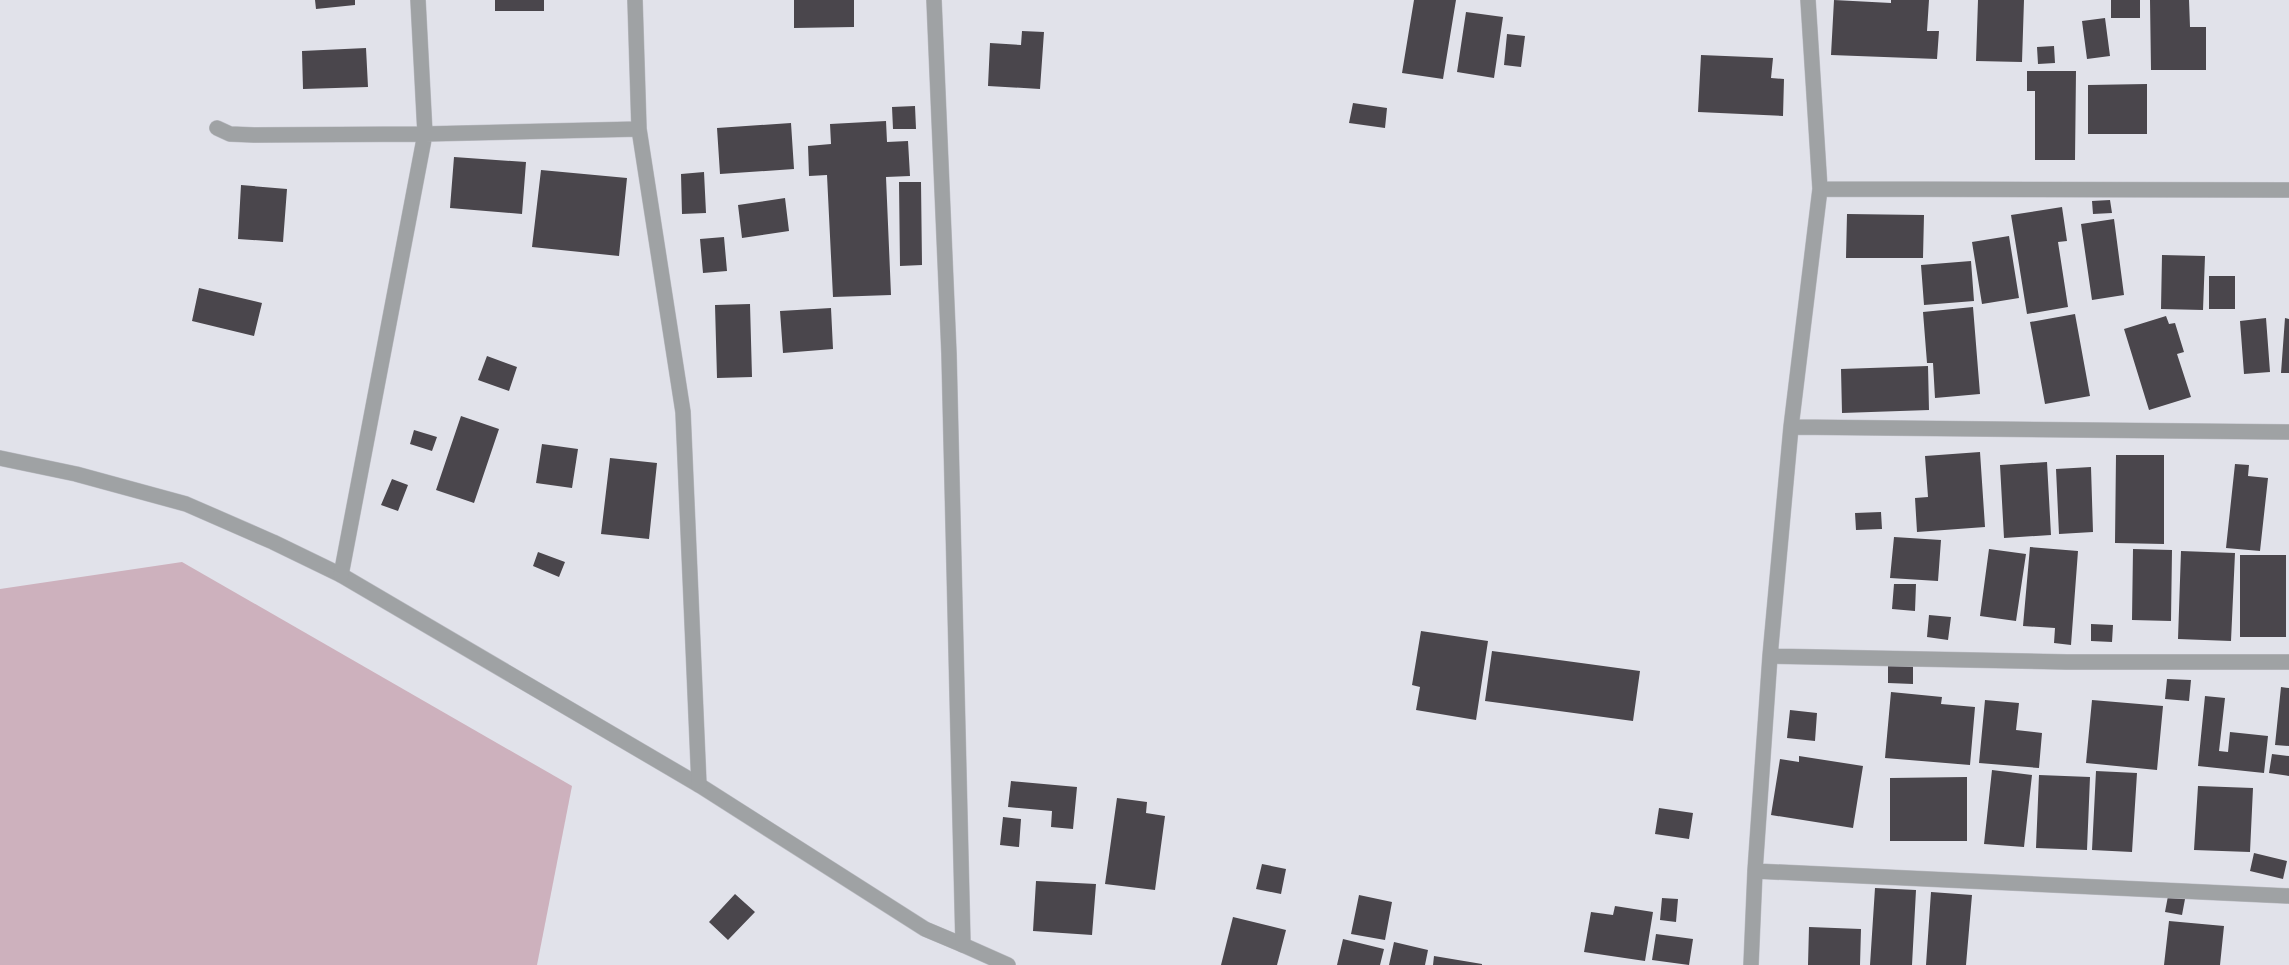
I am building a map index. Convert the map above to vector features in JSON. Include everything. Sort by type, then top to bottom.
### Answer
[{"type":"street","points":[[341,575],[425,134],[418,0]]},
{"type":"street","points":[[635,0],[640,129],[683,412],[699,786]]},
{"type":"street","points":[[934,0],[949,354],[963,945]]},
{"type":"street","points":[[1751,965],[1755,871],[1770,656],[1791,427],[1820,189],[1808,0]]},
{"type":"street","points":[[217,128],[230,134],[425,134],[640,129]]},
{"type":"street","points":[[1820,189],[2289,190]]},
{"type":"street","points":[[1791,427],[2289,432]]},
{"type":"street","points":[[0,458],[76,474],[186,504],[273,542],[341,575],[699,786],[925,929],[1008,965]]},
{"type":"street","points":[[1770,656],[2067,662],[2289,662]]},
{"type":"street","points":[[1755,871],[2289,896]]},
{"type":"shaded area","points":[[182,562],[572,786],[537,965],[0,965],[0,589]]},
{"type":"building","points":[[315,0],[355,0],[355,5],[316,9]]},
{"type":"building","points":[[495,0],[544,0],[544,11],[495,11]]},
{"type":"building","points":[[794,0],[854,0],[854,27],[794,28]]},
{"type":"building","points":[[1414,0],[1456,0],[1443,79],[1402,73]]},
{"type":"building","points":[[1834,0],[1891,3],[1891,0],[1929,0],[1927,31],[1939,31],[1937,59],[1831,55]]},
{"type":"building","points":[[1978,0],[2024,0],[2022,62],[1976,61]]},
{"type":"building","points":[[2111,0],[2140,0],[2140,18],[2111,18]]},
{"type":"building","points":[[2150,0],[2189,0],[2190,27],[2206,27],[2206,70],[2151,70]]},
{"type":"building","points":[[1466,12],[1503,17],[1494,78],[1457,72]]},
{"type":"building","points":[[2105,18],[2110,56],[2087,59],[2082,21]]},
{"type":"building","points":[[1022,31],[1044,32],[1040,89],[988,86],[990,43],[1021,45]]},
{"type":"building","points":[[1507,34],[1525,36],[1521,67],[1504,65]]},
{"type":"building","points":[[2054,46],[2055,63],[2038,64],[2037,47]]},
{"type":"building","points":[[366,48],[368,87],[303,89],[302,51]]},
{"type":"building","points":[[1701,55],[1773,58],[1771,78],[1784,79],[1783,116],[1698,112]]},
{"type":"building","points":[[2027,71],[2076,71],[2075,160],[2035,160],[2035,91],[2027,91]]},
{"type":"building","points":[[2147,84],[2147,134],[2088,134],[2088,85]]},
{"type":"building","points":[[1353,103],[1387,108],[1385,128],[1349,123]]},
{"type":"building","points":[[915,106],[916,129],[893,129],[892,107]]},
{"type":"building","points":[[886,121],[887,142],[908,141],[910,176],[886,177],[891,295],[833,297],[827,175],[809,176],[808,146],[831,144],[830,124]]},
{"type":"building","points":[[791,123],[794,169],[720,174],[717,128]]},
{"type":"building","points":[[454,157],[526,162],[522,214],[450,208]]},
{"type":"building","points":[[541,170],[627,178],[619,256],[532,247]]},
{"type":"building","points":[[704,172],[706,213],[682,214],[681,174]]},
{"type":"building","points":[[899,182],[921,182],[922,265],[900,266]]},
{"type":"building","points":[[241,185],[287,189],[283,242],[238,239]]},
{"type":"building","points":[[785,198],[789,231],[742,238],[738,205]]},
{"type":"building","points":[[2110,200],[2112,213],[2093,214],[2092,201]]},
{"type":"building","points":[[2062,207],[2067,241],[2058,242],[2068,307],[2027,314],[2011,215]]},
{"type":"building","points":[[1847,214],[1924,215],[1923,258],[1846,258]]},
{"type":"building","points":[[2114,219],[2124,295],[2092,300],[2081,224]]},
{"type":"building","points":[[2009,236],[2019,298],[1982,304],[1972,242]]},
{"type":"building","points":[[724,237],[727,271],[703,273],[700,239]]},
{"type":"building","points":[[2162,255],[2205,256],[2203,310],[2161,309]]},
{"type":"building","points":[[1971,261],[1974,301],[1924,305],[1921,265]]},
{"type":"building","points":[[2209,276],[2235,276],[2235,309],[2209,309]]},
{"type":"building","points":[[199,288],[262,303],[254,336],[192,321]]},
{"type":"building","points":[[750,304],[752,377],[717,378],[715,305]]},
{"type":"building","points":[[1973,307],[1980,394],[1935,398],[1933,363],[1927,363],[1923,312]]},
{"type":"building","points":[[831,308],[833,349],[783,353],[780,311]]},
{"type":"building","points":[[2075,314],[2090,396],[2045,404],[2030,322]]},
{"type":"building","points":[[2166,316],[2169,324],[2175,323],[2184,352],[2177,354],[2191,397],[2149,410],[2124,329]]},
{"type":"building","points":[[2266,318],[2270,372],[2244,374],[2240,321]]},
{"type":"building","points":[[2285,318],[2289,319],[2289,373],[2281,373]]},
{"type":"building","points":[[487,356],[517,367],[509,391],[478,380]]},
{"type":"building","points":[[1928,366],[1929,410],[1842,413],[1841,369]]},
{"type":"building","points":[[461,416],[499,429],[474,503],[436,490]]},
{"type":"building","points":[[414,430],[437,437],[432,451],[410,444]]},
{"type":"building","points":[[542,444],[578,449],[572,488],[536,483]]},
{"type":"building","points":[[1980,452],[1985,527],[1917,532],[1915,498],[1928,497],[1925,456]]},
{"type":"building","points":[[2116,455],[2164,455],[2164,544],[2115,543]]},
{"type":"building","points":[[610,458],[657,463],[649,539],[601,534]]},
{"type":"building","points":[[2047,462],[2051,535],[2004,538],[2000,465]]},
{"type":"building","points":[[2235,464],[2249,465],[2248,476],[2268,478],[2260,551],[2226,548]]},
{"type":"building","points":[[2091,467],[2093,532],[2059,534],[2056,469]]},
{"type":"building","points":[[392,479],[408,485],[398,511],[381,505]]},
{"type":"building","points":[[1881,512],[1882,529],[1856,530],[1855,513]]},
{"type":"building","points":[[1894,537],[1941,540],[1938,581],[1890,578]]},
{"type":"building","points":[[2030,547],[2078,551],[2071,645],[2054,643],[2055,628],[2023,626]]},
{"type":"building","points":[[1989,549],[2026,554],[2016,621],[1980,616]]},
{"type":"building","points":[[2133,549],[2172,550],[2171,621],[2132,620]]},
{"type":"building","points":[[2181,551],[2235,553],[2231,641],[2178,639]]},
{"type":"building","points":[[538,552],[565,562],[559,577],[533,566]]},
{"type":"building","points":[[2240,555],[2286,555],[2286,637],[2240,637]]},
{"type":"building","points":[[1894,584],[1916,584],[1915,611],[1892,609]]},
{"type":"building","points":[[1929,615],[1951,617],[1948,640],[1927,637]]},
{"type":"building","points":[[2091,624],[2113,625],[2112,642],[2091,641]]},
{"type":"building","points":[[1421,631],[1488,641],[1476,720],[1416,710],[1420,687],[1412,685]]},
{"type":"building","points":[[1492,651],[1640,671],[1633,721],[1485,701]]},
{"type":"building","points":[[1888,664],[1913,665],[1913,684],[1888,683]]},
{"type":"building","points":[[2167,679],[2191,680],[2189,701],[2165,699]]},
{"type":"building","points":[[2281,687],[2289,688],[2289,746],[2275,745]]},
{"type":"building","points":[[1891,692],[1942,697],[1941,704],[1975,707],[1970,765],[1885,758]]},
{"type":"building","points":[[2205,696],[2225,698],[2219,751],[2228,752],[2230,732],[2268,736],[2264,773],[2198,766]]},
{"type":"building","points":[[1985,700],[2019,703],[2016,730],[2042,733],[2039,768],[1979,763]]},
{"type":"building","points":[[2092,700],[2163,706],[2157,770],[2086,763]]},
{"type":"building","points":[[1790,710],[1817,713],[1815,741],[1787,738]]},
{"type":"building","points":[[2272,754],[2289,756],[2289,776],[2269,773]]},
{"type":"building","points":[[1799,756],[1863,766],[1853,828],[1771,815],[1780,759],[1799,762]]},
{"type":"building","points":[[1992,770],[2032,775],[2024,847],[1984,844]]},
{"type":"building","points":[[2096,771],[2137,773],[2132,852],[2092,850]]},
{"type":"building","points":[[2039,775],[2090,777],[2087,850],[2036,848]]},
{"type":"building","points":[[1967,777],[1967,841],[1890,841],[1890,778]]},
{"type":"building","points":[[1011,781],[1077,787],[1073,829],[1051,827],[1052,811],[1008,807]]},
{"type":"building","points":[[2198,786],[2253,788],[2250,852],[2194,850]]},
{"type":"building","points":[[1117,798],[1147,802],[1146,813],[1165,816],[1155,890],[1105,884]]},
{"type":"building","points":[[1659,808],[1693,813],[1689,839],[1655,834]]},
{"type":"building","points":[[1003,817],[1021,819],[1019,847],[1000,845]]},
{"type":"building","points":[[2254,853],[2287,861],[2283,879],[2250,871]]},
{"type":"building","points":[[1262,864],[1286,869],[1281,894],[1256,889]]},
{"type":"building","points":[[1036,881],[1096,884],[1092,935],[1033,931]]},
{"type":"building","points":[[1875,888],[1916,890],[1912,965],[1870,965]]},
{"type":"building","points":[[1931,892],[1972,895],[1966,965],[1926,965]]},
{"type":"building","points":[[735,894],[755,912],[728,940],[709,922]]},
{"type":"building","points":[[1359,895],[1392,902],[1385,940],[1351,934]]},
{"type":"building","points":[[2168,896],[2185,899],[2182,915],[2165,912]]},
{"type":"building","points":[[1662,898],[1678,899],[1676,922],[1660,920]]},
{"type":"building","points":[[1615,906],[1653,912],[1645,961],[1584,952],[1591,912],[1613,915]]},
{"type":"building","points":[[1233,917],[1286,930],[1277,965],[1221,965]]},
{"type":"building","points":[[2169,921],[2224,926],[2220,965],[2164,965]]},
{"type":"building","points":[[1809,927],[1861,929],[1860,965],[1808,965]]},
{"type":"building","points":[[1656,934],[1693,939],[1689,965],[1652,960]]},
{"type":"building","points":[[1343,939],[1384,949],[1380,965],[1337,965]]},
{"type":"building","points":[[1394,942],[1428,950],[1425,965],[1389,965]]},
{"type":"building","points":[[1434,956],[1482,964],[1482,965],[1433,965]]}]
